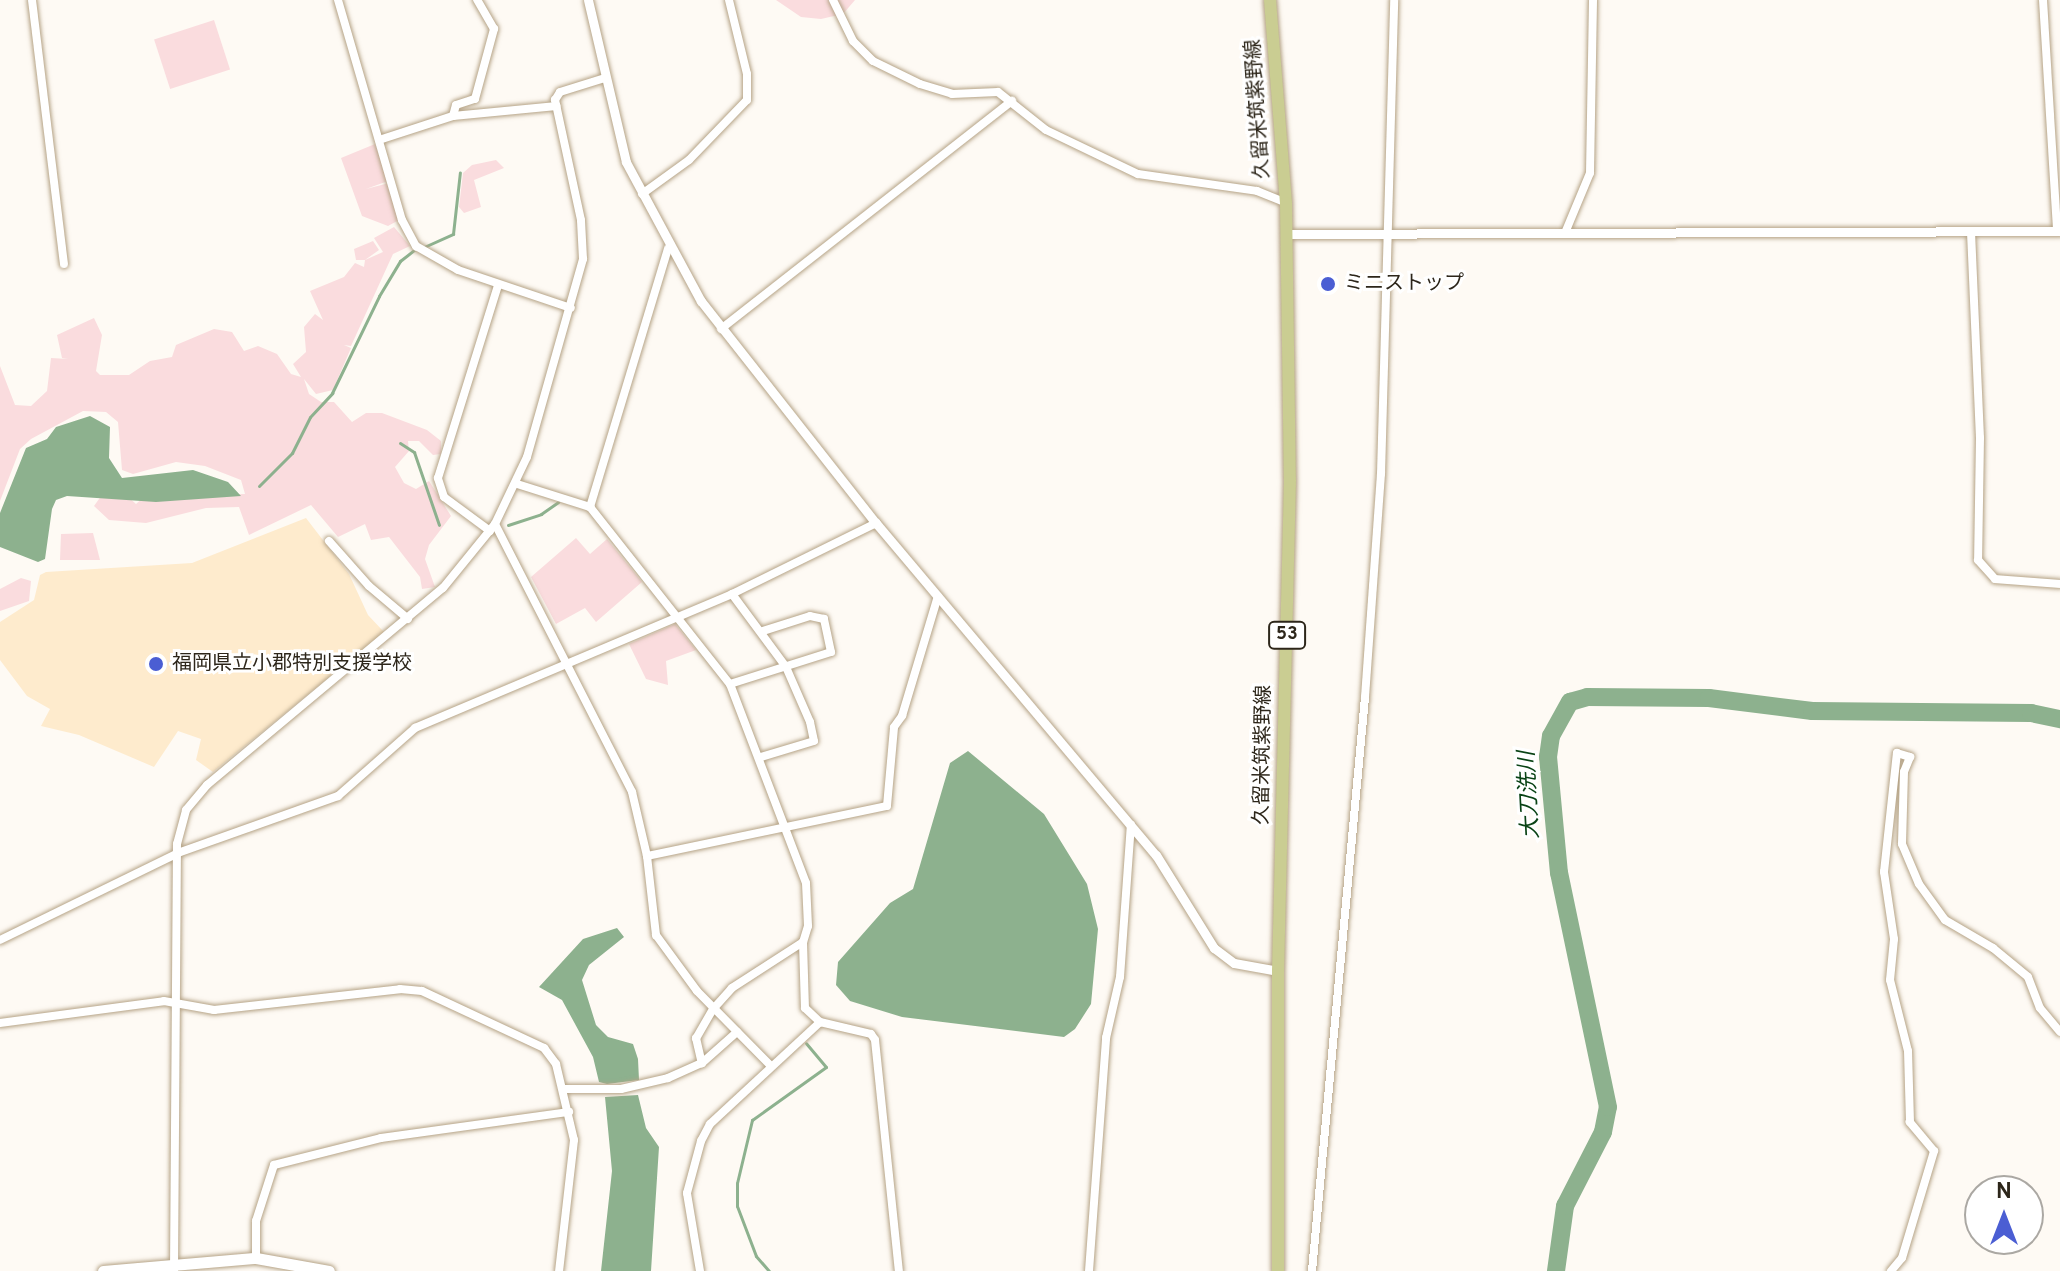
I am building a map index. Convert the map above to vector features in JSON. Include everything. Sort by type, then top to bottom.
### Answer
[{"type":"main road","name":"久留米筑紫野線","points":[[1270,0],[1286,203],[1290,480],[1278,971],[1278,1271]]},
{"type":"main road","points":[[103,1271],[256,1258],[329,1271]]},
{"type":"street","points":[[32,0],[64,264]]},
{"type":"street","points":[[338,0],[402,220],[416,246],[433,259],[498,285],[571,308]]},
{"type":"street","points":[[453,116],[456,105],[478,94],[494,29],[477,0]]},
{"type":"street","points":[[588,0],[626,162],[668,248],[721,329],[876,523],[1131,824],[1180,888],[1214,948],[1234,963],[1278,971]]},
{"type":"street","points":[[642,194],[689,160],[747,100],[729,0]]},
{"type":"street","points":[[833,0],[853,41],[873,61],[934,90],[985,89],[1012,101],[1046,130],[1138,174],[1257,191],[1286,203]]},
{"type":"street","points":[[1312,1271],[1367,681],[1390,233],[1394,0]]},
{"type":"street","points":[[1565,233],[1590,173],[1593,0]]},
{"type":"street","points":[[1287,234],[2058,231],[2043,0]]},
{"type":"street","points":[[175,1266],[178,853],[192,800],[443,588],[493,527],[517,484],[571,308],[584,243],[557,106],[560,92],[605,78]]},
{"type":"street","points":[[721,329],[1012,101]]},
{"type":"street","points":[[379,140],[453,116],[557,106]]},
{"type":"street","points":[[1971,232],[1980,438],[1978,560],[1995,579],[2060,584]]},
{"type":"street","points":[[590,507],[668,248]]},
{"type":"street","points":[[498,285],[438,478],[444,497],[493,527],[569,665],[632,792],[647,856],[656,935],[713,1009],[771,1066]]},
{"type":"street","points":[[517,484],[590,507],[730,684],[761,757],[806,883],[808,926],[803,942],[802,999],[820,1022],[871,1034],[875,1040],[899,1271]]},
{"type":"street","points":[[0,940],[178,853],[338,796],[401,736],[732,594],[876,523]]},
{"type":"street","points":[[329,541],[369,586],[408,619]]},
{"type":"street","points":[[732,594],[763,631],[786,667],[814,741],[761,757]]},
{"type":"street","points":[[647,856],[887,806],[894,727],[902,716],[938,596]]},
{"type":"street","points":[[730,684],[831,652],[824,619],[810,616],[763,631]]},
{"type":"street","points":[[1891,1271],[1902,1258],[1934,1151],[1910,1122],[1908,1051],[1890,980],[1894,939],[1884,872],[1897,753],[1910,757],[1904,772],[1902,844],[1919,884],[1945,920],[1993,948],[2028,977],[2040,1008],[2060,1032]]},
{"type":"street","points":[[1089,1271],[1106,1038],[1120,977],[1131,824]]},
{"type":"street","points":[[702,1063],[696,1038],[713,1009],[732,988],[803,942]]},
{"type":"street","points":[[0,1023],[176,1003],[214,1010],[400,989],[422,991],[544,1048],[556,1064],[574,1140],[559,1271]]},
{"type":"street","points":[[700,1271],[687,1176],[710,1124],[820,1022]]},
{"type":"street","points":[[563,1089],[642,1085],[702,1063],[737,1032]]},
{"type":"street","points":[[256,1258],[256,1221],[274,1165],[381,1138],[569,1112]]},
{"type":"shaded area","points":[[776,0],[855,0],[843,14],[821,19],[801,17]]},
{"type":"shaded area","points":[[214,20],[230,69],[170,89],[154,39]]},
{"type":"shaded area","points":[[375,144],[388,181],[366,189],[389,183],[399,220],[388,226],[362,216],[341,158]]},
{"type":"shaded area","points":[[496,160],[504,168],[474,180],[481,207],[464,213],[459,207],[463,173],[472,165]]},
{"type":"shaded area","points":[[394,227],[410,246],[393,254],[351,346],[344,345],[351,348],[333,390],[316,394],[304,379],[309,394],[321,402],[334,402],[352,422],[366,413],[382,413],[427,430],[441,441],[441,454],[433,455],[419,441],[408,441],[409,451],[395,467],[404,483],[416,489],[429,481],[451,516],[429,545],[425,559],[435,587],[422,589],[420,577],[389,537],[371,540],[365,524],[338,537],[311,505],[249,535],[239,507],[206,508],[146,523],[109,520],[94,506],[104,492],[126,495],[136,504],[144,497],[245,494],[241,480],[205,466],[176,462],[133,474],[122,470],[118,422],[106,412],[83,411],[31,439],[20,449],[0,501],[0,366],[15,405],[31,406],[47,391],[51,358],[68,359],[62,358],[57,335],[94,318],[102,335],[96,371],[100,375],[129,375],[150,361],[172,357],[176,345],[214,329],[232,332],[244,351],[258,346],[277,354],[291,374],[301,377],[293,364],[306,352],[304,327],[315,314],[323,320],[310,291],[344,277],[355,263],[364,267],[365,260],[383,252],[374,238]]},
{"type":"shaded area","points":[[373,241],[379,250],[365,260],[356,260],[354,249]]},
{"type":"shaded area","points":[[90,416],[110,427],[109,458],[122,478],[193,470],[228,482],[241,496],[156,502],[67,496],[56,500],[52,509],[45,559],[38,562],[0,547],[0,513],[26,448],[47,439],[56,427]]},
{"type":"shaded area","points":[[306,518],[349,574],[368,615],[384,632],[213,772],[196,760],[201,739],[178,731],[154,767],[79,735],[41,726],[50,709],[27,696],[0,660],[0,622],[34,600],[40,575],[46,572],[192,563]]},
{"type":"shaded area","points":[[93,533],[100,560],[60,560],[61,534]]},
{"type":"shaded area","points":[[576,538],[590,554],[607,539],[642,582],[596,622],[585,608],[556,624],[531,577]]},
{"type":"shaded area","points":[[21,578],[31,581],[29,601],[0,611],[0,589]]},
{"type":"shaded area","points":[[675,624],[696,650],[666,661],[668,685],[646,679],[629,644]]},
{"type":"shaded area","points":[[968,751],[1044,814],[1087,884],[1098,929],[1091,1004],[1075,1029],[1064,1037],[902,1017],[850,1001],[836,985],[838,962],[890,903],[913,889],[950,763]]},
{"type":"shaded area","points":[[617,928],[624,937],[589,965],[582,980],[596,1025],[608,1037],[633,1044],[638,1059],[639,1080],[607,1084],[599,1082],[593,1057],[562,1000],[539,987],[583,939]]},
{"type":"shaded area","points":[[638,1095],[646,1128],[659,1147],[651,1271],[601,1271],[612,1171],[605,1097]]},
{"type":"waterway","points":[[424,247],[453,234],[460,172]]},
{"type":"waterway","points":[[259,486],[292,453],[310,417],[332,393],[379,296],[400,261],[414,250]]},
{"type":"waterway","points":[[400,443],[414,452],[439,525]]},
{"type":"waterway","points":[[508,525],[541,514],[558,502]]},
{"type":"waterway","name":"大刀洗川","points":[[1556,1271],[1565,1206],[1603,1132],[1608,1107],[1559,873],[1548,757],[1551,736],[1570,702],[1587,697],[1709,698],[1812,711],[2031,713],[2060,719]]},
{"type":"waterway","points":[[769,1271],[756,1256],[737,1206],[737,1183],[752,1120],[826,1067],[806,1043]]},
{"type":"place","name":"ミニストップ","points":[[1328,284]]},
{"type":"place","name":"福岡県立小郡特別支援学校","points":[[156,664]]}]
